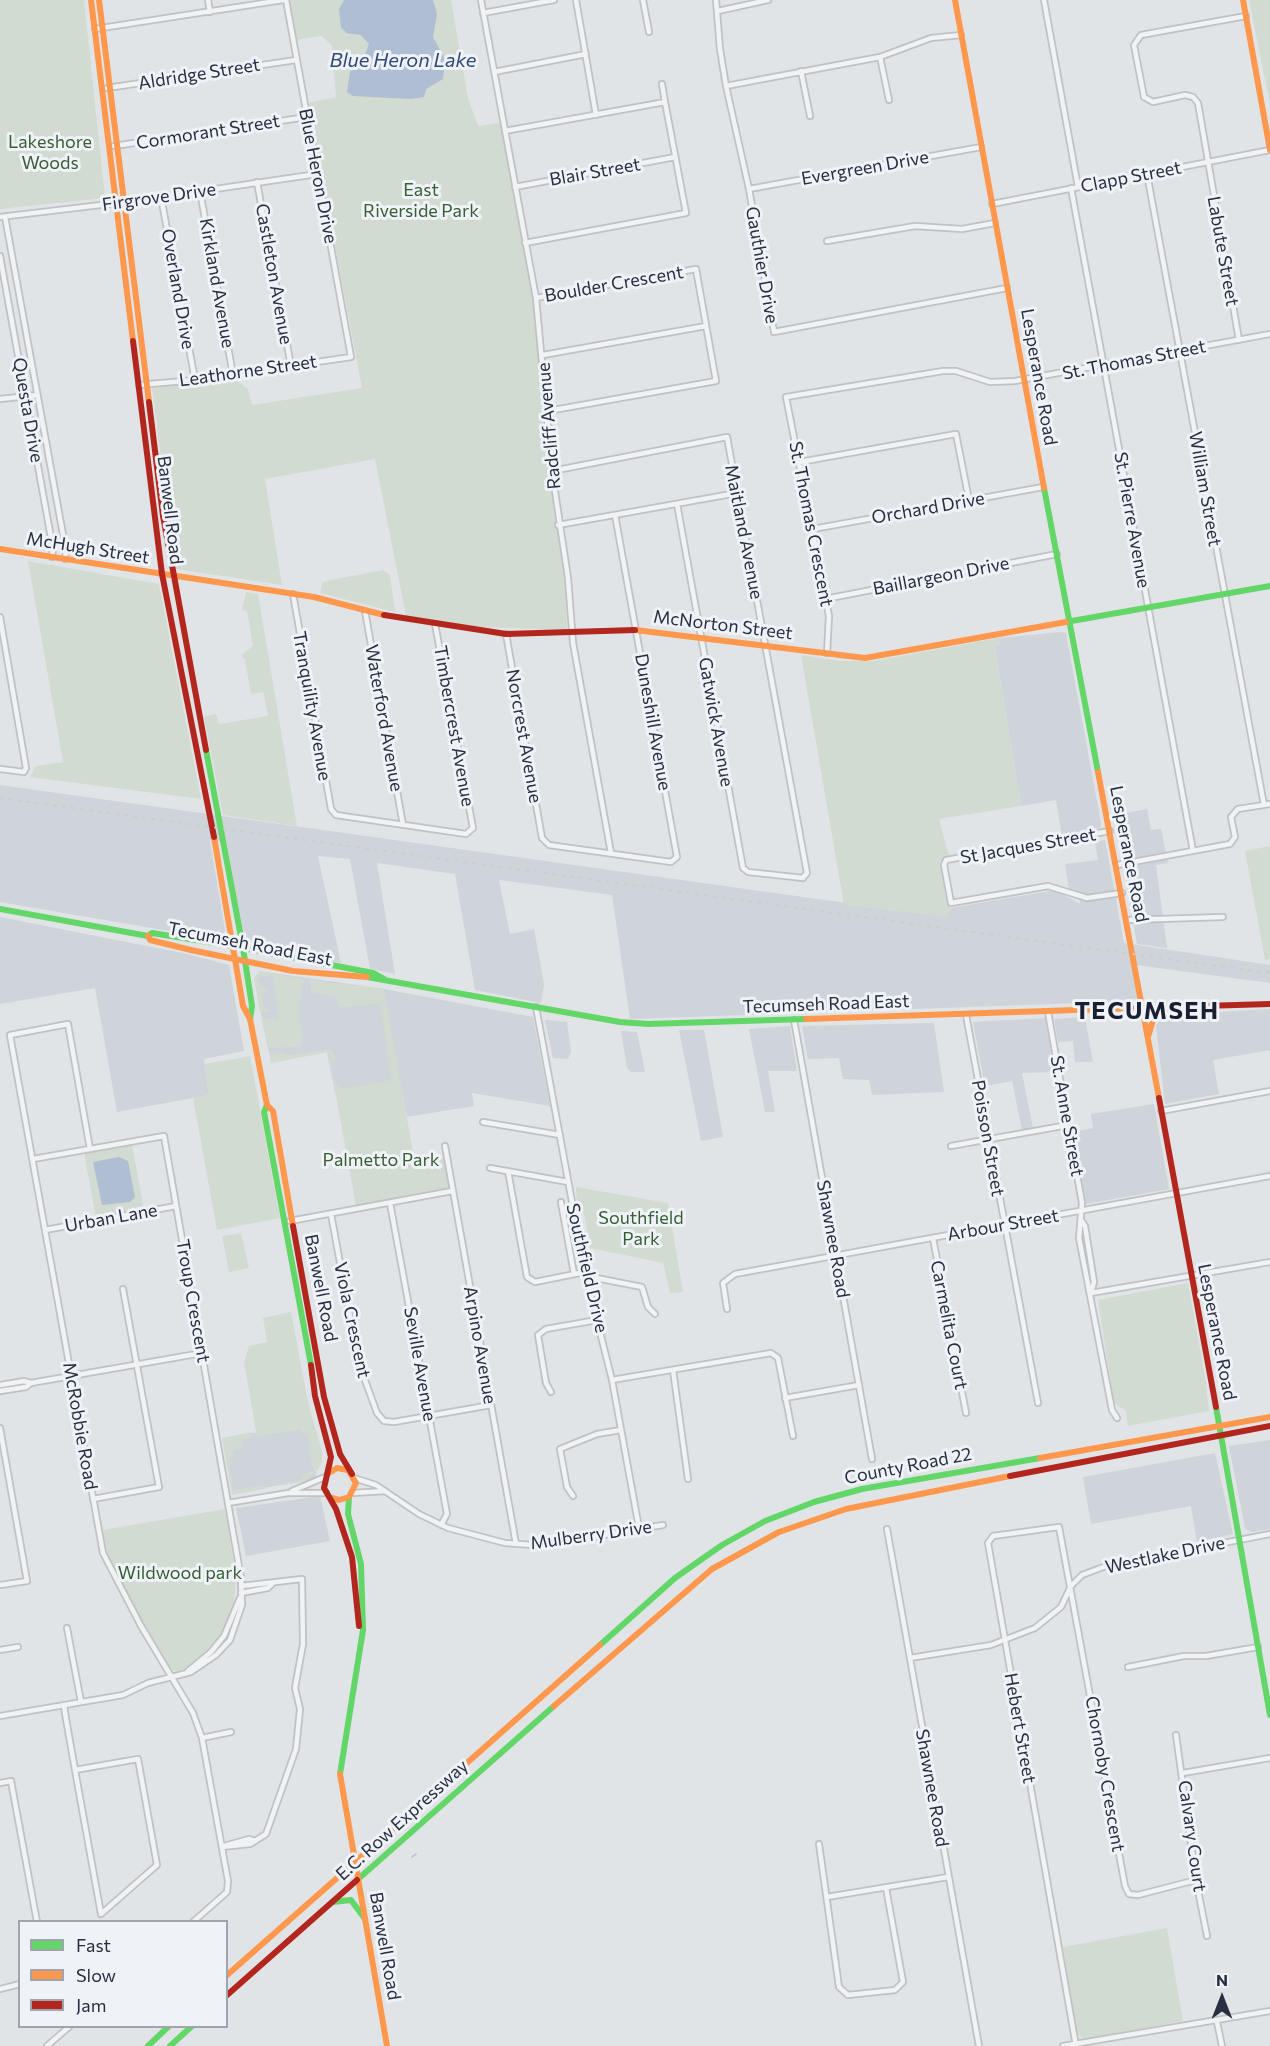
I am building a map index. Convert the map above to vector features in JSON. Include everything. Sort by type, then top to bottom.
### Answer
[{"type":"main road","name":"Banwell Road","points":[[91,0],[162,574],[243,1006],[250,1019],[267,1105],[273,1111],[327,1411],[343,1460],[353,1476]]},
{"type":"main road","name":"Banwell Road","points":[[99,0],[172,575],[243,948],[252,1006],[250,1019]]},
{"type":"main road","name":"Lesperance Road","points":[[955,0],[1043,487],[1122,893],[1190,1276],[1220,1426],[1270,1715]]},
{"type":"main road","points":[[1243,0],[1270,150]]},
{"type":"main road","name":"McHugh Street","points":[[0,549],[172,575]]},
{"type":"main road","name":"McNorton Street","points":[[172,575],[292,594],[435,624],[506,634],[637,630],[878,657],[1270,586]]},
{"type":"main road","name":"Tecumseh Road East","points":[[0,909],[147,936],[150,940],[293,971],[386,979],[620,1022],[648,1024],[794,1020],[1270,1004]]},
{"type":"main road","name":"Tecumseh Road East","points":[[147,936],[152,933],[233,946],[373,973],[386,979]]},
{"type":"main road","points":[[1148,1041],[1153,1020],[1161,1011],[1174,1008]]},
{"type":"main road","name":"Banwell Road","points":[[267,1105],[264,1112],[316,1405],[332,1457],[326,1475]]},
{"type":"main road","name":"County Road 22","points":[[595,1648],[699,1559],[765,1521],[814,1502],[905,1480],[1270,1417]]},
{"type":"main road","name":"County Road 22","points":[[598,1666],[712,1569],[779,1532],[815,1518],[879,1501],[1270,1426]]},
{"type":"main road","points":[[343,1468],[353,1476],[351,1495],[339,1500],[328,1495],[326,1475],[343,1468]]},
{"type":"main road","name":"Banwell Road","points":[[328,1495],[336,1509],[352,1557],[361,1639]]},
{"type":"main road","name":"Banwell Road","points":[[351,1495],[348,1514],[359,1551],[362,1574],[361,1639],[340,1770],[354,1863],[387,2046]]},
{"type":"main road","name":"E.C. Row Expressway","points":[[228,1974],[595,1648]]},
{"type":"main road","name":"E.C. Row Expressway","points":[[228,1994],[598,1666]]},
{"type":"main road","points":[[332,1902],[351,1900],[365,1919]]},
{"type":"main road","points":[[148,2046],[168,2028]]},
{"type":"main road","points":[[170,2046],[190,2028]]},
{"type":"street","points":[[208,0],[210,12]]},
{"type":"street","points":[[95,29],[284,0]]},
{"type":"street","name":"Blue Heron Drive","points":[[284,0],[352,351]]},
{"type":"street","name":"Radcliff Avenue","points":[[481,0],[536,298],[558,525],[568,578],[573,632],[610,853]]},
{"type":"street","points":[[483,13],[554,0]]},
{"type":"street","points":[[576,0],[596,115]]},
{"type":"street","points":[[643,0],[649,32]]},
{"type":"street","name":"Gauthier Drive","points":[[716,0],[726,86],[749,189],[774,332],[1007,288]]},
{"type":"street","points":[[718,11],[768,0]]},
{"type":"street","points":[[1044,0],[1078,187]]},
{"type":"street","name":"Labute Street","points":[[1239,340],[1198,103],[1193,97],[1185,96],[1154,102],[1144,97],[1134,45],[1141,35],[1246,16]]},
{"type":"street","points":[[726,86],[880,57],[931,38],[961,34]]},
{"type":"street","points":[[494,72],[586,54]]},
{"type":"street","points":[[880,57],[889,100]]},
{"type":"street","name":"Aldridge Street","points":[[101,89],[296,60]]},
{"type":"street","points":[[801,71],[810,116]]},
{"type":"street","points":[[525,243],[686,213],[662,84]]},
{"type":"street","points":[[505,131],[665,102]]},
{"type":"street","name":"Cormorant Street","points":[[108,146],[307,117]]},
{"type":"street","name":"Evergreen Drive","points":[[749,189],[981,147]]},
{"type":"street","name":"Clapp Street","points":[[992,204],[1270,150]]},
{"type":"street","name":"Blair Street","points":[[514,187],[675,157]]},
{"type":"street","name":"Firgrove Drive","points":[[2,217],[115,204],[317,174]]},
{"type":"street","name":"William Street","points":[[1147,174],[1264,805]]},
{"type":"street","name":"Castleton Avenue","points":[[257,182],[291,366]]},
{"type":"street","name":"St. Pierre Avenue","points":[[1071,188],[1193,851]]},
{"type":"street","name":"Kirkland Avenue","points":[[200,191],[233,375]]},
{"type":"street","name":"Overland Drive","points":[[161,197],[195,380]]},
{"type":"street","name":"Questa Drive","points":[[2,217],[38,395],[65,559]]},
{"type":"street","points":[[827,241],[915,226],[962,230],[995,223]]},
{"type":"street","name":"Questa Drive","points":[[0,256],[53,549],[52,557]]},
{"type":"street","name":"Boulder Crescent","points":[[536,298],[696,269],[716,381],[548,411]]},
{"type":"street","points":[[9,308],[21,306]]},
{"type":"street","points":[[543,355],[706,326]]},
{"type":"street","name":"St. Thomas Street","points":[[786,397],[943,371],[956,371],[1001,383],[1270,334]]},
{"type":"street","name":"Leathorne Street","points":[[139,385],[233,375],[351,357],[352,351]]},
{"type":"street","points":[[0,399],[38,395]]},
{"type":"street","name":"St. Thomas Crescent","points":[[786,397],[829,616],[827,653]]},
{"type":"street","points":[[800,462],[956,434],[969,500]]},
{"type":"street","name":"Maitland Avenue","points":[[552,471],[727,437],[807,873]]},
{"type":"street","name":"Questa Drive","points":[[40,477],[51,475]]},
{"type":"street","name":"Orchard Drive","points":[[813,529],[1043,487]]},
{"type":"street","points":[[558,525],[738,493]]},
{"type":"street","name":"Gatwick Avenue","points":[[677,504],[743,868],[748,872],[803,878],[807,873]]},
{"type":"street","name":"Duneshill Avenue","points":[[610,853],[671,861],[677,857],[615,515]]},
{"type":"street","name":"Baillargeon Drive","points":[[825,599],[1057,554]]},
{"type":"street","name":"Tranquility Avenue","points":[[292,594],[331,809],[336,815],[403,825]]},
{"type":"street","name":"Waterford Avenue","points":[[365,611],[403,825]]},
{"type":"street","points":[[0,617],[26,768],[24,772],[0,769]]},
{"type":"street","name":"Timbercrest Avenue","points":[[403,825],[466,834],[473,828],[435,624]]},
{"type":"street","name":"Norcrest Avenue","points":[[506,634],[542,838],[549,845],[610,853]]},
{"type":"street","points":[[1116,865],[1230,844],[1234,837],[1231,817],[1238,809],[1270,804]]},
{"type":"street","name":"St Jacques Street","points":[[1110,831],[946,860],[944,865],[951,903],[1054,886],[1087,898],[1122,893]]},
{"type":"street","points":[[1127,920],[1223,917]]},
{"type":"street","name":"Southfield Drive","points":[[536,1007],[585,1274],[612,1380],[639,1528]]},
{"type":"street","name":"St. Anne Street","points":[[1048,1012],[1082,1210],[1080,1238],[1112,1410],[1117,1418]]},
{"type":"street","name":"Poisson Street","points":[[966,1015],[1038,1403]]},
{"type":"street","name":"Shawnee Road","points":[[794,1020],[872,1459]]},
{"type":"street","name":"McRobbie Road","points":[[90,1149],[68,1024],[10,1035],[107,1566],[193,1713],[202,1738],[222,1847],[227,1892],[195,1920]]},
{"type":"street","points":[[1160,1111],[1270,1091]]},
{"type":"street","points":[[483,1122],[560,1135]]},
{"type":"street","points":[[951,1146],[1068,1125]]},
{"type":"street","name":"Troup Crescent","points":[[0,1716],[123,1695],[148,1683],[171,1678],[188,1671],[211,1652],[224,1635],[242,1586],[164,1136],[33,1159]]},
{"type":"street","name":"Arpino Avenue","points":[[445,1146],[516,1544]]},
{"type":"street","points":[[490,1168],[568,1182]]},
{"type":"street","points":[[508,1171],[527,1277],[535,1282],[585,1274],[642,1287],[648,1307],[655,1314]]},
{"type":"street","name":"Arbour Street","points":[[727,1309],[723,1283],[735,1274],[1270,1176]]},
{"type":"street","points":[[285,1222],[452,1191]]},
{"type":"street","points":[[561,1202],[574,1274]]},
{"type":"street","name":"Seville Avenue","points":[[390,1203],[447,1514],[441,1525]]},
{"type":"street","name":"Urban Lane","points":[[45,1230],[176,1206]]},
{"type":"street","name":"Viola Crescent","points":[[331,1214],[358,1361],[377,1413],[384,1421],[394,1422],[491,1405]]},
{"type":"street","name":"Carmelita Court","points":[[933,1238],[966,1413]]},
{"type":"street","points":[[1091,1293],[1270,1262]]},
{"type":"street","points":[[93,1499],[159,1487],[123,1289]]},
{"type":"street","points":[[551,1392],[546,1383],[538,1335],[546,1329],[597,1320]]},
{"type":"street","points":[[0,1385],[24,1381],[31,1383],[202,1353]]},
{"type":"street","points":[[612,1380],[771,1353],[778,1358],[793,1436]]},
{"type":"street","points":[[673,1370],[688,1479]]},
{"type":"street","points":[[0,1392],[26,1387],[31,1383]]},
{"type":"street","points":[[785,1398],[859,1384]]},
{"type":"street","points":[[0,1428],[27,1581],[0,1585]]},
{"type":"street","points":[[573,1496],[567,1487],[560,1449],[597,1434],[621,1430]]},
{"type":"street","points":[[288,1493],[326,1475]]},
{"type":"street","name":"Mulberry Drive","points":[[353,1476],[387,1491],[419,1514],[476,1538],[533,1545],[663,1525]]},
{"type":"street","points":[[351,1495],[387,1491]]},
{"type":"street","points":[[228,1503],[288,1493],[328,1495]]},
{"type":"street","name":"Hebert Street","points":[[1071,1586],[1059,1527],[1049,1526],[993,1536],[988,1543],[1076,2045]]},
{"type":"street","name":"Shawnee Road","points":[[887,1529],[979,2046]]},
{"type":"street","name":"Westlake Drive","points":[[910,1658],[1005,1641],[1049,1619],[1061,1607],[1071,1586],[1082,1575],[1106,1566],[1270,1534]]},
{"type":"street","points":[[222,1847],[249,1839],[255,1841],[266,1834],[296,1749],[300,1709],[295,1688],[296,1672],[303,1644],[302,1579],[242,1586]]},
{"type":"street","points":[[240,1595],[268,1588],[272,1584]]},
{"type":"street","name":"Chornoby Crescent","points":[[1071,1586],[1125,1886],[1130,1894],[1138,1895],[1197,1880]]},
{"type":"street","points":[[67,1628],[81,1702]]},
{"type":"street","points":[[0,1650],[18,1647]]},
{"type":"street","points":[[1128,1667],[1184,1656],[1206,1656],[1258,1647]]},
{"type":"street","points":[[64,1705],[75,1770],[98,1892],[101,1914],[158,1865],[138,1759],[75,1770]]},
{"type":"street","points":[[202,1738],[231,1732]]},
{"type":"street","name":"Calvary Court","points":[[1176,1735],[1207,1936]]},
{"type":"street","points":[[1183,1773],[1270,1758]]},
{"type":"street","points":[[0,1783],[11,1781],[37,1920]]},
{"type":"street","points":[[819,1844],[839,1987],[848,1995],[895,1990],[903,1982],[886,1888]]},
{"type":"street","points":[[827,1897],[948,1877]]},
{"type":"street","points":[[0,1989],[18,1984]]},
{"type":"street","points":[[1063,2046],[1217,2022],[1270,2011]]},
{"type":"street","points":[[1217,2022],[1222,2046]]},
{"type":"street","points":[[47,2046],[68,2028]]},
{"type":"shaded area","points":[[1066,633],[1101,823],[1100,828],[1062,836],[1056,800],[1021,806],[995,647],[1000,645],[998,638]]},
{"type":"shaded area","points":[[0,785],[947,917],[951,908],[1055,890],[1080,904],[1078,893],[1069,890],[1065,864],[1098,860],[1095,842],[1105,840],[1124,943],[1270,965],[1270,983],[1136,965],[1140,998],[1111,1002],[630,1019],[612,895],[499,880],[510,934],[534,929],[544,984],[541,1003],[475,990],[455,874],[377,863],[395,974],[370,969],[350,859],[318,856],[341,963],[244,943],[226,842],[210,840],[225,930],[222,937],[216,939],[0,902]]},
{"type":"shaded area","points":[[1147,809],[1151,830],[1161,829],[1168,863],[1156,865],[1167,948],[1137,944],[1115,815]]},
{"type":"shaded area","points":[[0,917],[187,954],[229,965],[244,1051],[204,1059],[209,1095],[117,1112],[95,988],[0,1004]]},
{"type":"shaded area","points":[[260,971],[384,989],[533,1017],[550,1106],[472,1093],[474,1106],[407,1117],[400,1081],[335,1093],[327,1052],[271,1063],[254,978]]},
{"type":"shaded area","points":[[1270,1009],[1270,1050],[1213,1060],[1219,1094],[1165,1104],[1156,1025],[1166,1015]]},
{"type":"shaded area","points":[[1085,1017],[1093,1062],[1075,1062],[1073,1041],[1058,1042],[1054,1019]]},
{"type":"shaded area","points":[[1045,1018],[1055,1072],[1022,1073],[1033,1128],[1022,1130],[1012,1081],[985,1086],[973,1022]]},
{"type":"shaded area","points":[[545,1020],[567,1022],[571,1052],[568,1059],[553,1058]]},
{"type":"shaded area","points":[[934,1023],[944,1092],[872,1095],[869,1080],[843,1079],[839,1058],[808,1059],[802,1026]]},
{"type":"shaded area","points":[[790,1026],[797,1071],[768,1071],[775,1112],[765,1112],[749,1029]]},
{"type":"shaded area","points":[[679,1030],[704,1030],[723,1137],[701,1141]]},
{"type":"shaded area","points":[[621,1031],[637,1032],[645,1072],[631,1072],[627,1068]]},
{"type":"shaded area","points":[[1154,1104],[1169,1189],[1086,1204],[1073,1132],[1093,1128],[1091,1114]]},
{"type":"shaded area","points":[[308,1424],[317,1479],[233,1493],[224,1438]]},
{"type":"shaded area","points":[[1270,1440],[1270,1529],[1251,1532],[1245,1528],[1229,1446]]},
{"type":"shaded area","points":[[1215,1453],[1233,1534],[1197,1542],[1191,1506],[1091,1524],[1083,1477]]},
{"type":"shaded area","points":[[320,1496],[330,1541],[246,1556],[236,1508]]},
{"type":"green space","name":"Lakeshore Woods","points":[[0,0],[84,0],[105,198],[0,209]]},
{"type":"green space","name":"East Riverside Park","points":[[290,0],[451,0],[468,98],[478,126],[501,123],[539,332],[554,508],[565,584],[567,630],[480,627],[406,616],[375,459],[265,479],[282,585],[176,569],[152,388],[233,378],[248,389],[252,405],[362,388],[308,103],[336,97],[332,45],[321,36],[296,40]]},
{"type":"green space","points":[[1249,0],[1270,0],[1270,105]]},
{"type":"green space","points":[[28,561],[159,584],[201,799],[30,777],[36,766],[63,762]]},
{"type":"green space","points":[[383,570],[390,575],[395,612],[320,593],[322,583],[326,581]]},
{"type":"green space","points":[[246,592],[258,594],[297,826],[223,815],[204,717],[216,714],[219,724],[268,716],[263,692],[251,694],[245,660],[241,655],[253,646],[247,611],[242,610]]},
{"type":"green space","points":[[998,638],[1000,645],[995,647],[1021,806],[939,819],[949,856],[940,862],[951,908],[947,917],[844,905],[801,655],[840,661],[874,661]]},
{"type":"green space","points":[[1270,846],[1270,959],[1265,960],[1245,851]]},
{"type":"green space","points":[[260,971],[304,979],[298,1011],[303,1039],[300,1047],[268,1048],[261,1018],[278,1020],[279,1017],[272,975],[259,977],[257,981],[269,991],[262,995],[264,1008],[269,1009],[268,1012],[260,1012],[254,978]]},
{"type":"green space","name":"Palmetto Park","points":[[310,980],[384,989],[415,1163],[444,1158],[449,1184],[447,1189],[356,1206],[328,1052],[271,1063],[269,1053],[279,1052],[288,1055],[331,1049],[336,1060],[331,1061],[335,1085],[340,1085],[341,1089],[391,1080],[380,1003],[340,1008],[337,998],[311,992]]},
{"type":"green space","points":[[250,1056],[280,1218],[217,1230],[193,1098],[209,1095],[205,1064]]},
{"type":"green space","points":[[132,1145],[144,1210],[96,1218],[84,1153]]},
{"type":"green space","name":"Southfield Park","points":[[576,1187],[668,1203],[683,1292],[670,1293],[663,1263],[590,1248],[584,1213],[577,1213]]},
{"type":"green space","points":[[241,1233],[249,1268],[229,1272],[222,1236]]},
{"type":"green space","points":[[1188,1283],[1209,1411],[1128,1426],[1126,1411],[1114,1403],[1098,1300]]},
{"type":"green space","points":[[291,1312],[308,1402],[322,1451],[322,1462],[318,1470],[304,1482],[277,1486],[303,1479],[302,1475],[313,1471],[307,1434],[302,1433],[301,1429],[257,1437],[244,1362],[249,1346],[267,1342],[263,1318]]},
{"type":"green space","points":[[252,1432],[252,1438],[242,1440],[243,1448],[233,1450],[234,1457],[229,1458],[233,1490],[264,1485],[265,1489],[232,1495],[222,1438]]},
{"type":"green space","name":"Wildwood park","points":[[225,1509],[236,1577],[234,1609],[221,1638],[200,1659],[178,1672],[168,1668],[108,1558],[103,1530]]},
{"type":"green space","points":[[1167,1928],[1183,2021],[1085,2039],[1077,2034],[1063,1947]]},
{"type":"water","name":"Blue Heron Lake","points":[[344,0],[433,0],[437,14],[433,37],[445,59],[443,79],[426,89],[424,97],[411,99],[353,96],[347,92],[350,72],[365,54],[369,44],[361,35],[347,33],[341,28],[339,9]]},
{"type":"water","points":[[119,1157],[128,1161],[135,1197],[130,1202],[102,1205],[93,1162]]},
{"type":"waterway","points":[[412,1857],[416,1854]]},
{"type":"railway","points":[[0,798],[1270,973]]},
{"type":"traffic: fast","points":[[1044,488],[1098,772]]},
{"type":"traffic: fast","points":[[1066,622],[1270,586]]},
{"type":"traffic: fast","points":[[206,750],[243,948],[252,1006],[250,1019]]},
{"type":"traffic: fast","points":[[0,909],[148,936],[152,933],[233,946],[373,973],[384,979]]},
{"type":"traffic: fast","points":[[367,977],[620,1022],[648,1024],[806,1019]]},
{"type":"traffic: fast","points":[[267,1105],[264,1112],[311,1365]]},
{"type":"traffic: fast","points":[[1216,1407],[1270,1715]]},
{"type":"traffic: fast","points":[[600,1645],[675,1578],[722,1545],[765,1521],[814,1502],[862,1489],[1040,1458]]},
{"type":"traffic: fast","points":[[340,1774],[363,1630],[361,1564],[348,1514],[349,1497]]},
{"type":"traffic: fast","points":[[357,1880],[554,1706]]},
{"type":"traffic: fast","points":[[333,1902],[351,1900],[365,1919]]},
{"type":"traffic: fast","points":[[148,2046],[167,2028]]},
{"type":"traffic: fast","points":[[170,2046],[190,2028]]},
{"type":"traffic: slow","points":[[91,0],[133,341]]},
{"type":"traffic: slow","points":[[99,0],[149,402]]},
{"type":"traffic: slow","points":[[955,0],[1044,488]]},
{"type":"traffic: slow","points":[[1243,0],[1270,150]]},
{"type":"traffic: slow","points":[[0,549],[314,597],[384,615]]},
{"type":"traffic: slow","points":[[635,630],[865,658],[1066,622]]},
{"type":"traffic: slow","points":[[1098,772],[1159,1098]]},
{"type":"traffic: slow","points":[[214,837],[243,1006],[250,1019],[267,1105],[273,1111],[293,1226]]},
{"type":"traffic: slow","points":[[148,936],[150,940],[191,950],[293,971],[367,977]]},
{"type":"traffic: slow","points":[[806,1019],[1136,1008]]},
{"type":"traffic: slow","points":[[1148,1037],[1153,1020],[1166,1010]]},
{"type":"traffic: slow","points":[[1040,1458],[1270,1417]]},
{"type":"traffic: slow","points":[[329,1473],[337,1468],[348,1470],[356,1483],[349,1497],[339,1500],[332,1498]]},
{"type":"traffic: slow","points":[[554,1706],[712,1569],[779,1532],[846,1509],[1010,1476]]},
{"type":"traffic: slow","points":[[354,1863],[600,1645]]},
{"type":"traffic: slow","points":[[340,1774],[387,2046]]},
{"type":"traffic: slow","points":[[228,1974],[354,1863]]},
{"type":"traffic: jam","points":[[133,341],[162,574],[214,837]]},
{"type":"traffic: jam","points":[[149,402],[163,516],[206,750]]},
{"type":"traffic: jam","points":[[384,615],[506,634],[635,630]]},
{"type":"traffic: jam","points":[[1136,1008],[1270,1004]]},
{"type":"traffic: jam","points":[[1159,1098],[1216,1407]]},
{"type":"traffic: jam","points":[[293,1226],[324,1397],[340,1454],[352,1474]]},
{"type":"traffic: jam","points":[[311,1365],[315,1396],[331,1457],[324,1488],[336,1509],[352,1557],[359,1626]]},
{"type":"traffic: jam","points":[[1010,1476],[1270,1426]]},
{"type":"traffic: jam","points":[[228,1994],[357,1880]]},
{"type":"district","name":"TECUMSEH","points":[[1147,1011]]}]
